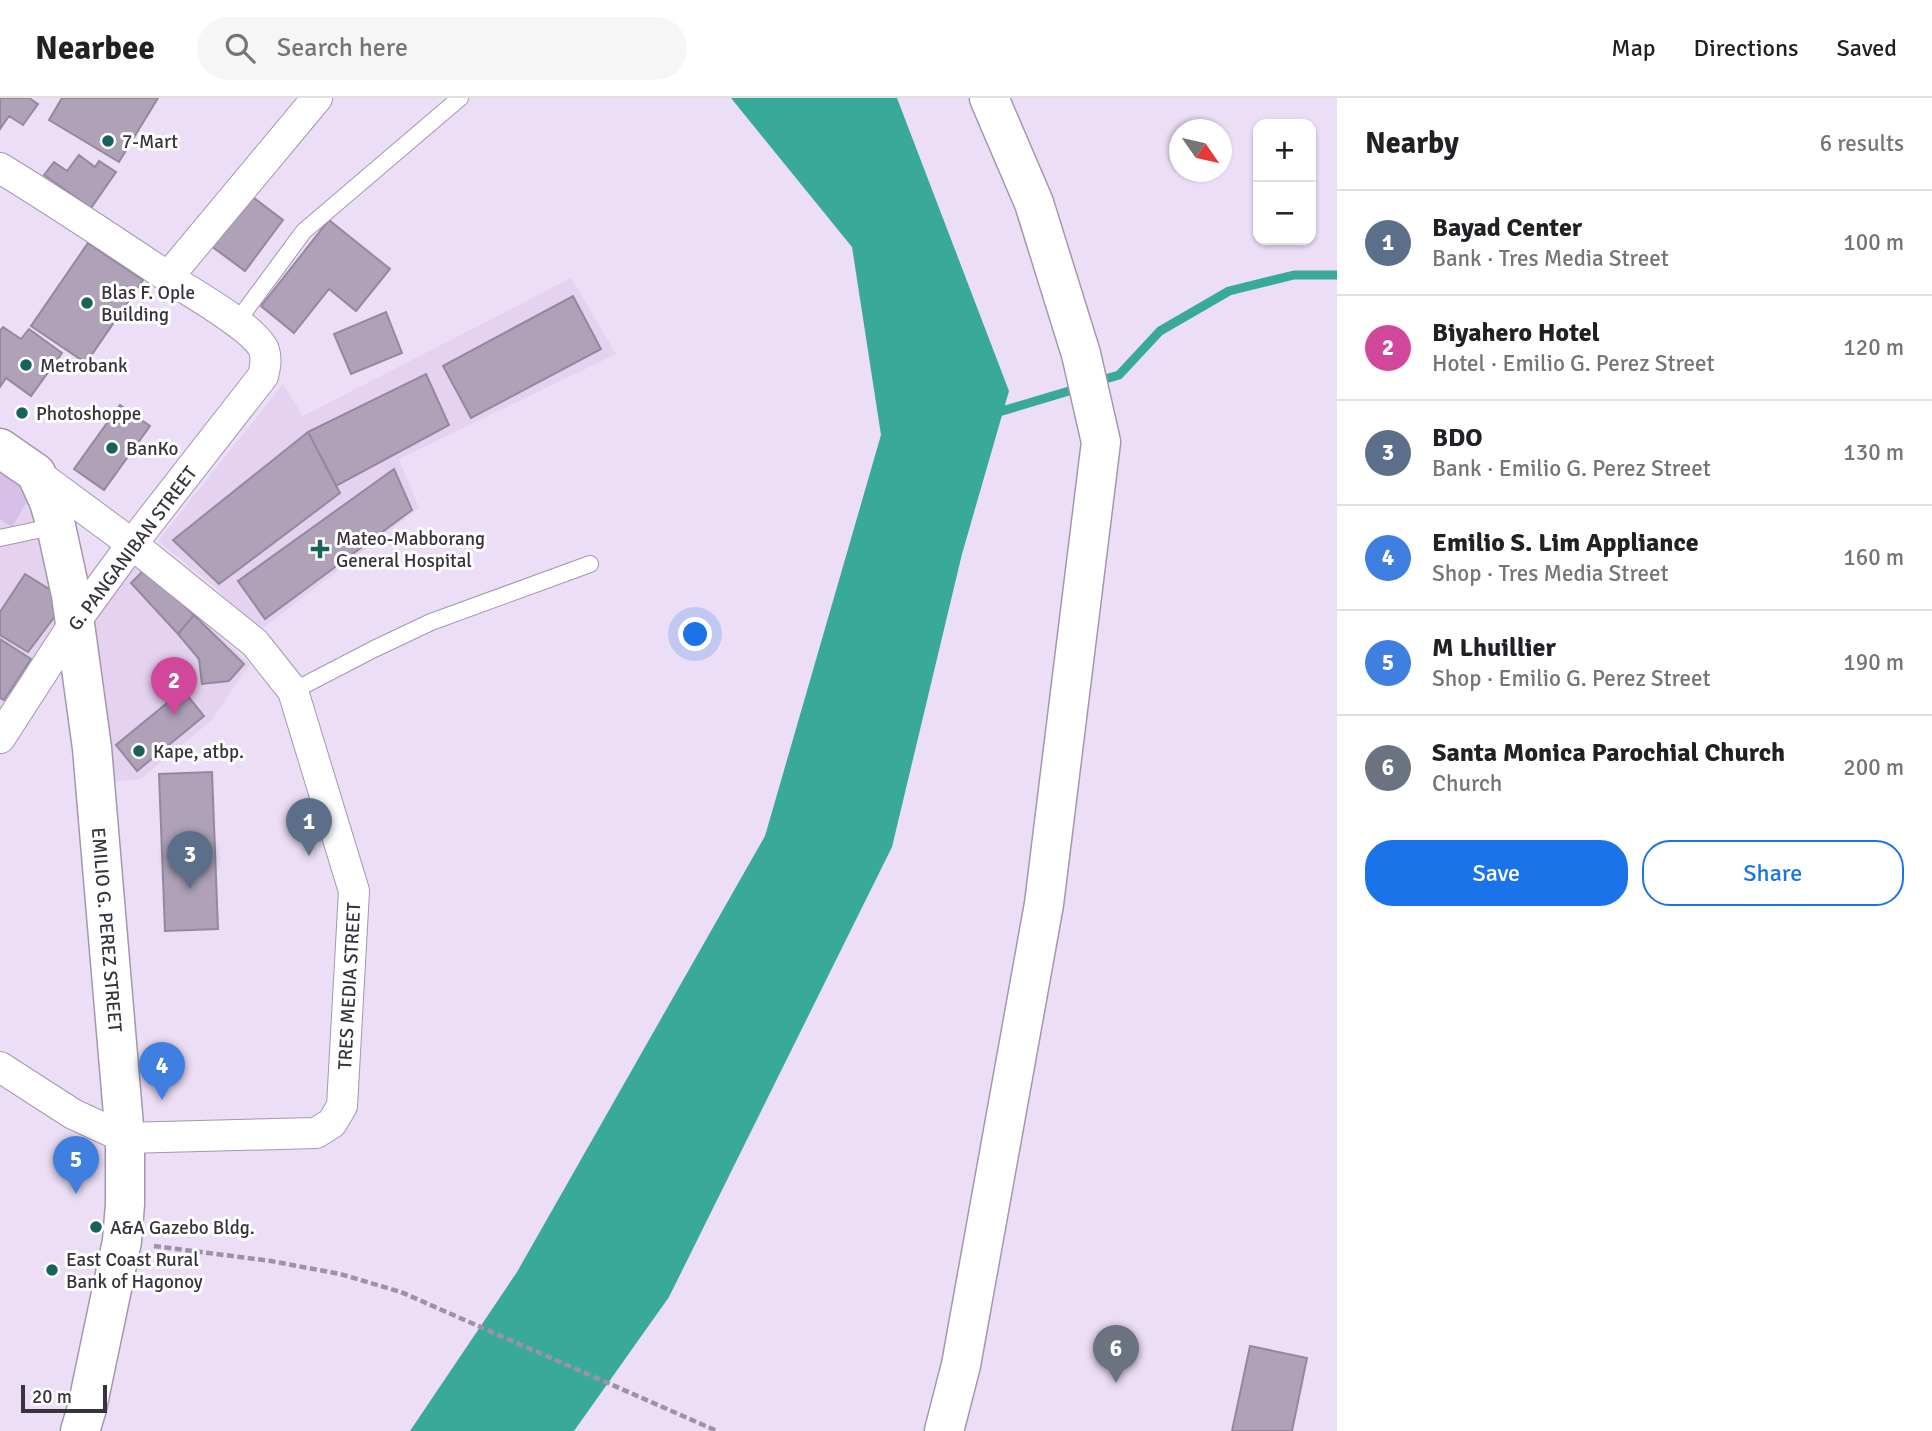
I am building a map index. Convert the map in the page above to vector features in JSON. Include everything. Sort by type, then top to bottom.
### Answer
[{"type":"main road","points":[[944,1431],[961,1366],[1044,904],[1101,442],[1081,354],[1034,203],[989,98]]},
{"type":"main road","points":[[0,448],[36,473]]},
{"type":"main road","name":"EMILIO G. PEREZ STREET","points":[[36,473],[49,502],[69,585],[92,748],[125,1138],[122,1241],[80,1431]]},
{"type":"street","points":[[168,276],[317,98]]},
{"type":"street","points":[[0,168],[236,323]]},
{"type":"street","name":"G. PANGANIBAN STREET","points":[[0,738],[75,622],[263,376],[266,362],[264,349],[236,323]]},
{"type":"street","name":"TRES MEDIA STREET","points":[[36,473],[132,544],[255,643],[293,691],[354,891],[342,1106],[332,1123],[316,1133],[125,1138]]},
{"type":"street","points":[[0,1067],[73,1114],[125,1138]]},
{"type":"lane","points":[[236,323],[304,231],[460,98]]},
{"type":"lane","points":[[0,538],[56,526]]},
{"type":"lane","points":[[293,691],[431,622],[590,564]]},
{"type":"path","points":[[122,1241],[271,1261],[340,1274],[401,1292],[717,1431]]},
{"type":"shaded area","points":[[731,98],[897,98],[1009,391],[962,554],[892,847],[669,1297],[574,1431],[410,1431],[517,1272],[765,836],[881,435],[852,247]]},
{"type":"shaded area","points":[[571,278],[616,354],[399,459],[419,508],[258,632],[217,589],[158,541],[283,384],[303,416]]},
{"type":"shaded area","points":[[0,469],[33,491],[67,626],[0,728]]},
{"type":"shaded area","points":[[0,469],[33,491],[12,527],[0,519]]},
{"type":"shaded area","points":[[140,562],[250,664],[211,721],[139,780],[113,781],[93,617]]},
{"type":"building","points":[[0,98],[29,98],[38,104],[23,125],[9,116],[0,129]]},
{"type":"building","name":"7-Mart","points":[[62,98],[158,98],[119,162],[49,120]]},
{"type":"building","points":[[79,155],[95,167],[99,161],[116,172],[91,208],[44,175],[54,162],[67,171]]},
{"type":"building","points":[[246,192],[283,220],[245,271],[207,243]]},
{"type":"building","points":[[329,220],[390,269],[356,311],[329,289],[294,333],[261,306]]},
{"type":"building","name":"Blas F. Ople Building","points":[[88,243],[143,280],[86,363],[31,326]]},
{"type":"building","points":[[573,296],[601,349],[471,418],[443,366]]},
{"type":"building","points":[[386,312],[402,353],[351,374],[334,334]]},
{"type":"building","name":"Metrobank","points":[[3,327],[21,339],[29,329],[62,353],[31,396],[6,378],[0,387],[0,331]]},
{"type":"building","points":[[426,374],[449,425],[336,486],[308,432]]},
{"type":"building","name":"BanKo","points":[[120,405],[150,426],[104,490],[74,469]]},
{"type":"building","points":[[308,432],[340,493],[219,584],[173,540]]},
{"type":"building","name":"Mateo-Mabborang General Hospital","points":[[394,469],[412,510],[265,619],[238,581]]},
{"type":"building","points":[[146,568],[194,615],[178,634],[131,583]]},
{"type":"building","points":[[25,574],[52,591],[58,612],[28,652],[0,635],[0,612]]},
{"type":"building","points":[[194,615],[244,664],[229,681],[202,684],[199,659],[178,634]]},
{"type":"building","points":[[0,639],[31,659],[4,700],[0,698]]},
{"type":"building","points":[[183,690],[204,716],[137,771],[116,745]]},
{"type":"building","points":[[212,772],[218,929],[165,931],[159,774]]},
{"type":"building","points":[[1250,1346],[1307,1358],[1292,1431],[1232,1431]]},
{"type":"waterway","points":[[1095,382],[1119,375],[1160,331],[1229,291],[1294,275],[1337,275]]},
{"type":"waterway","points":[[992,414],[1079,388]]},
{"type":"place","name":"7-Mart","points":[[108,141]]},
{"type":"place","name":"Blas F. Ople Building","points":[[87,303]]},
{"type":"place","name":"Metrobank","points":[[26,365]]},
{"type":"place","name":"Photoshoppe","points":[[22,413]]},
{"type":"place","name":"BanKo","points":[[112,448]]},
{"type":"place","name":"Mateo-Mabborang General Hospital","points":[[320,549]]},
{"type":"place","name":"Biyahero Hotel","points":[[174,715]]},
{"type":"place","name":"Kape, atbp.","points":[[139,751]]},
{"type":"place","name":"Bayad Center","points":[[309,856]]},
{"type":"place","name":"BDO","points":[[190,889]]},
{"type":"place","name":"Emilio S. Lim Appliance","points":[[162,1100]]},
{"type":"place","name":"M Lhuillier","points":[[76,1194]]},
{"type":"place","name":"A&A Gazebo Bldg.","points":[[96,1227]]},
{"type":"place","name":"East Coast Rural Bank of Hagonoy","points":[[52,1270]]},
{"type":"place","name":"Santa Monica Parochial Church","points":[[1116,1383]]}]
